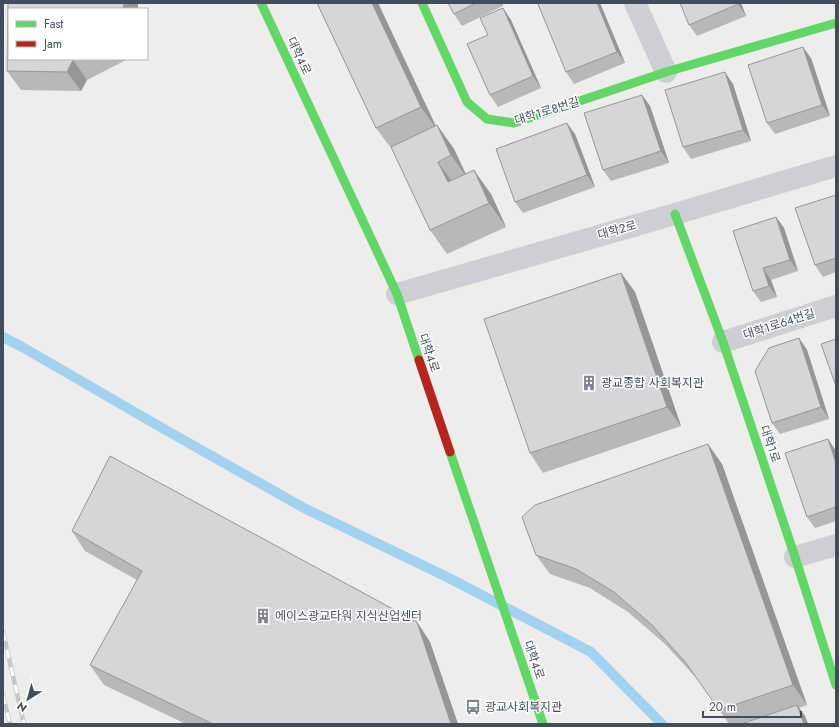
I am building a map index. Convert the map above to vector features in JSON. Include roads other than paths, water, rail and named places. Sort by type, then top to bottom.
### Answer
[{"type":"street","name":"대학4로","points":[[261,3],[397,294],[476,530],[544,724]]},
{"type":"street","name":"대학1로8번길","points":[[422,3],[467,102],[487,120],[514,123],[666,72],[836,24]]},
{"type":"street","points":[[635,3],[666,72]]},
{"type":"street","name":"대학2로","points":[[397,294],[836,166]]},
{"type":"street","name":"대학1로","points":[[674,214],[723,342],[836,685]]},
{"type":"street","name":"대학1로64번길","points":[[723,342],[836,306]]},
{"type":"street","points":[[795,557],[836,545]]},
{"type":"waterway","points":[[3,337],[304,508],[449,578],[591,652],[662,724]]},
{"type":"railway","points":[[3,632],[24,724]]},
{"type":"railway","points":[[3,695],[10,724]]},
{"type":"place","name":"광교종합 사회복지관","points":[[589,383]]},
{"type":"place","name":"에이스광교타워 지식산업센터","points":[[263,616]]},
{"type":"place","name":"광교사회복지관","points":[[473,707]]}]
